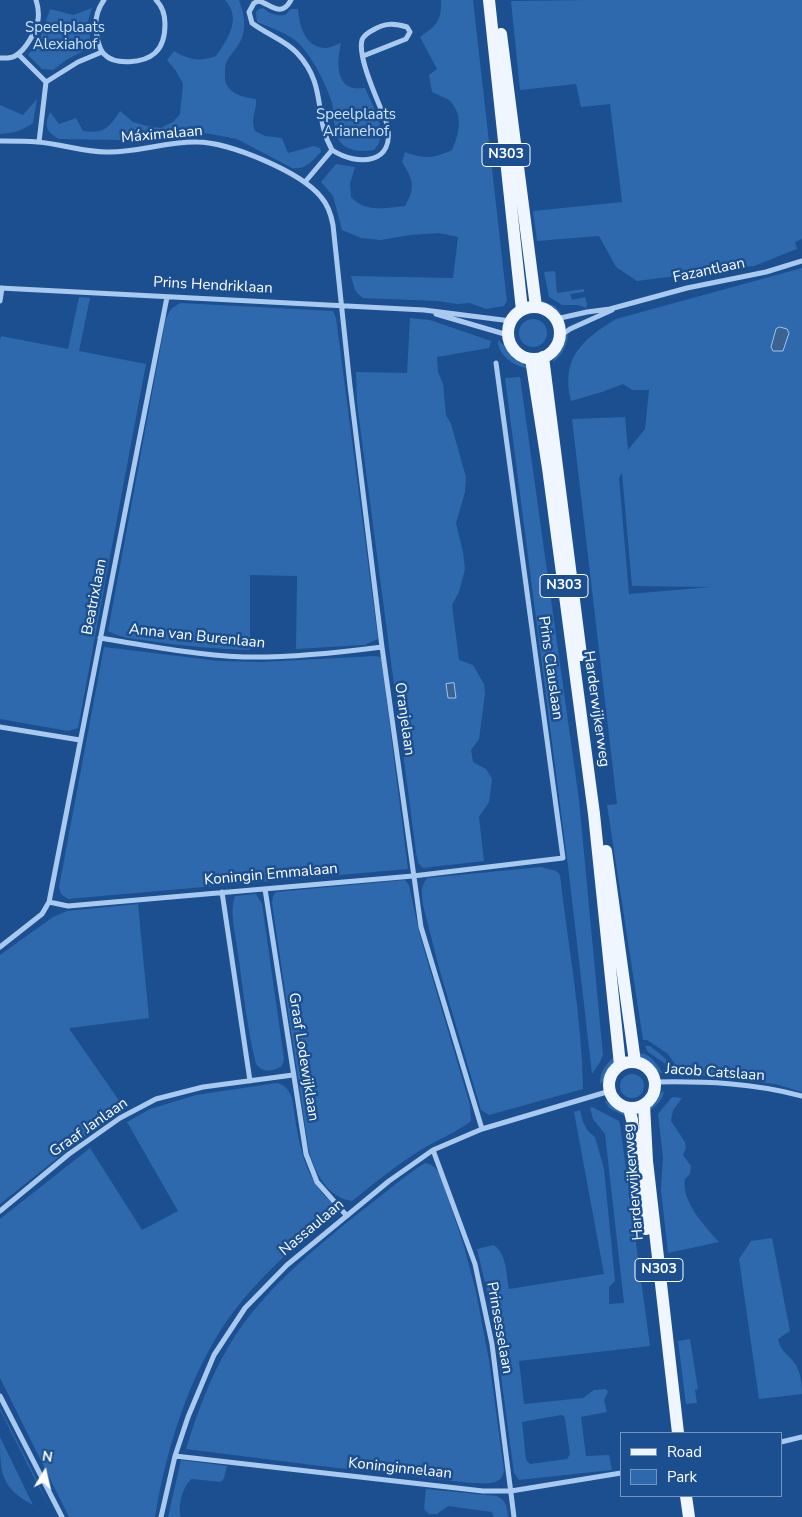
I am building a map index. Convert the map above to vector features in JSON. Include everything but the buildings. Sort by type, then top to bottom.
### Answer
[{"type":"main road","name":"N303","points":[[489,0],[522,310]]},
{"type":"main road","name":"N303","points":[[497,0],[536,307]]},
{"type":"main road","points":[[536,307],[544,309],[556,319],[560,336],[552,352],[537,358],[522,356],[515,351],[510,344],[508,335],[511,321],[522,310],[536,307]]},
{"type":"main road","name":"Harderwijkerweg","points":[[537,358],[635,1062]]},
{"type":"main road","name":"Harderwijkerweg","points":[[537,358],[548,468],[594,814],[620,1066]]},
{"type":"main road","points":[[635,1062],[648,1068],[655,1082],[653,1095],[644,1105],[629,1108],[617,1102],[610,1091],[611,1076],[620,1066],[635,1062]]},
{"type":"main road","name":"Harderwijkerweg","points":[[644,1105],[648,1171],[678,1432]]},
{"type":"main road","name":"Harderwijkerweg","points":[[629,1108],[671,1432]]},
{"type":"main road","points":[[680,1497],[682,1517]]},
{"type":"main road","points":[[686,1497],[689,1517]]},
{"type":"street","points":[[0,58],[9,58],[18,54],[30,38],[38,22],[36,0]]},
{"type":"street","points":[[104,0],[96,19],[97,35],[102,52],[106,57],[124,61],[145,59],[155,53],[162,43],[165,26],[162,8],[156,0]]},
{"type":"street","points":[[291,0],[284,8],[278,10],[259,1],[254,3],[249,12],[250,19],[259,28],[295,51],[304,62],[315,80],[325,138],[332,150],[342,157],[363,161],[379,156],[386,148],[389,131],[365,66],[363,56],[362,40],[364,36],[376,28],[387,24],[407,27],[410,32],[406,39],[363,56]]},
{"type":"street","points":[[46,82],[78,62],[102,52]]},
{"type":"street","points":[[18,54],[46,82]]},
{"type":"street","points":[[39,142],[46,82]]},
{"type":"street","name":"Máximalaan","points":[[0,141],[39,142],[105,152],[134,150],[186,142],[208,143],[230,148],[260,159],[305,182],[321,196],[331,215],[333,225],[341,305]]},
{"type":"street","points":[[305,182],[332,150]]},
{"type":"street","name":"Fazantlaan","points":[[556,319],[621,306],[688,288],[766,272],[802,261]]},
{"type":"street","points":[[0,301],[1,288]]},
{"type":"street","name":"Prins Hendriklaan","points":[[1,288],[424,310],[511,321]]},
{"type":"street","name":"Beatrixlaan","points":[[49,902],[166,296]]},
{"type":"street","name":"Oranjelaan","points":[[341,305],[382,647],[421,928],[482,1129]]},
{"type":"street","name":"Fazantlaan","points":[[560,336],[570,329],[621,306]]},
{"type":"street","name":"Prins Hendriklaan","points":[[424,310],[508,335]]},
{"type":"street","name":"Prins Clauslaan","points":[[496,363],[563,858]]},
{"type":"street","name":"Anna van Burenlaan","points":[[100,638],[168,650],[244,657],[289,657],[382,647]]},
{"type":"street","points":[[0,728],[80,740]]},
{"type":"street","name":"Koningin Emmalaan","points":[[49,902],[68,906],[413,876],[563,858]]},
{"type":"street","name":"Graaf Lodewijklaan","points":[[265,889],[306,1154],[317,1182],[347,1216]]},
{"type":"street","points":[[222,892],[250,1081]]},
{"type":"street","points":[[0,947],[42,914],[49,902]]},
{"type":"street","name":"Graaf Janlaan","points":[[0,1211],[69,1154],[120,1118],[156,1099],[203,1088],[293,1075]]},
{"type":"street","name":"Jacob Catslaan","points":[[655,1082],[738,1084],[802,1096]]},
{"type":"street","name":"Nassaulaan","points":[[160,1517],[175,1456],[188,1417],[214,1356],[245,1308],[287,1265],[389,1181],[433,1150],[482,1129],[610,1091]]},
{"type":"street","name":"Prinsesselaan","points":[[433,1150],[475,1264],[492,1344],[514,1517]]},
{"type":"street","points":[[0,1396],[62,1517]]},
{"type":"street","points":[[782,1442],[802,1437]]},
{"type":"street","name":"Koninginnelaan","points":[[175,1456],[483,1491],[511,1490],[620,1474]]},
{"type":"green space","points":[[225,0],[239,0],[243,12],[244,25],[240,41],[226,64],[225,79],[227,85],[239,95],[256,99],[253,118],[255,131],[265,136],[282,138],[288,153],[314,146],[320,148],[321,152],[308,164],[301,168],[292,168],[237,139],[211,134],[192,132],[147,139],[119,140],[59,139],[51,134],[47,128],[50,112],[59,124],[76,118],[83,131],[90,132],[96,132],[109,126],[120,111],[133,122],[147,126],[161,128],[174,121],[180,114],[183,84],[167,60],[174,51],[195,59],[216,56],[229,36],[233,21],[230,7]]},
{"type":"green space","points":[[441,0],[473,0],[507,301],[504,306],[486,309],[470,303],[457,304],[438,301],[363,298],[355,290],[351,276],[453,278],[458,237],[439,233],[381,240],[361,238],[342,230],[333,196],[321,182],[336,164],[355,167],[350,184],[351,197],[357,202],[376,208],[405,206],[411,194],[412,184],[402,162],[405,152],[428,157],[452,150],[457,138],[459,119],[450,101],[432,92],[429,75],[437,69],[420,37],[437,22]]},
{"type":"green space","points":[[802,0],[802,239],[795,242],[797,249],[754,266],[637,281],[616,267],[599,236],[537,241],[533,211],[622,202],[610,104],[581,107],[576,84],[520,90],[511,1]]},
{"type":"green space","name":"Speelplaats Alexiahof","points":[[92,8],[88,21],[91,47],[66,60],[53,70],[42,69],[28,55],[40,39],[50,9],[73,15]]},
{"type":"green space","name":"Speelplaats Arianehof","points":[[263,8],[279,15],[285,15],[291,9],[298,9],[304,34],[313,44],[326,48],[341,43],[339,55],[340,75],[347,85],[353,88],[365,88],[378,119],[381,136],[374,150],[355,150],[342,144],[335,131],[332,103],[317,69],[307,53],[295,40],[257,22],[256,12]]},
{"type":"green space","points":[[37,99],[33,123],[17,131],[0,134],[0,105],[23,115]]},
{"type":"green space","points":[[802,268],[802,1092],[775,1084],[690,1074],[677,1067],[668,1054],[647,1040],[643,1040],[607,805],[617,804],[572,419],[625,417],[628,450],[645,429],[649,390],[632,390],[623,384],[571,401],[568,386],[572,361],[577,351],[584,342],[616,319]],"holes":[[[622,473],[632,586],[710,587],[629,594],[619,478]]]},
{"type":"green space","points":[[555,271],[557,293],[584,289],[584,292],[570,294],[572,300],[585,297],[586,308],[578,305],[562,305],[549,297],[544,272]]},
{"type":"green space","points":[[79,297],[90,298],[79,351],[146,364],[78,728],[68,731],[0,719],[0,340],[1,336],[68,349]]},
{"type":"green space","points":[[540,300],[555,306],[562,314],[548,309]]},
{"type":"green space","points":[[180,303],[333,311],[336,318],[378,639],[364,645],[296,649],[297,576],[250,575],[250,650],[162,643],[128,638],[108,631],[166,318],[171,309]]},
{"type":"green space","points":[[410,318],[430,320],[491,341],[489,348],[437,357],[438,372],[443,384],[446,415],[451,424],[466,477],[465,492],[456,523],[465,569],[459,592],[452,605],[459,660],[473,665],[484,684],[485,694],[479,739],[471,750],[473,762],[486,769],[492,779],[489,802],[479,817],[484,861],[423,868],[418,863],[416,852],[357,403],[356,372],[407,373]]},
{"type":"green space","points":[[533,319],[543,323],[547,333],[543,343],[533,347],[523,343],[519,333],[523,323]]},
{"type":"green space","points":[[568,334],[564,350],[553,362],[558,346]]},
{"type":"green space","points":[[498,340],[528,368],[517,365],[507,359],[500,350]]},
{"type":"green space","points":[[520,377],[579,800],[603,1055],[592,1074],[569,874],[505,378]]},
{"type":"green space","points":[[104,647],[219,661],[262,662],[381,657],[408,869],[68,899],[61,894],[59,887]]},
{"type":"green space","points":[[541,867],[556,871],[560,875],[580,1035],[583,1089],[489,1115],[481,1110],[439,968],[423,905],[422,888],[427,878]]},
{"type":"green space","points":[[405,880],[409,885],[420,936],[470,1105],[471,1121],[406,1160],[352,1201],[343,1199],[329,1190],[319,1176],[309,1152],[272,903],[273,896],[276,892]]},
{"type":"green space","points":[[256,894],[262,904],[284,1059],[282,1066],[269,1071],[262,1069],[256,1064],[248,1023],[233,917],[235,896]]},
{"type":"green space","points":[[138,904],[149,1018],[70,1028],[125,1109],[100,1124],[0,1204],[0,955],[53,917],[67,911]]},
{"type":"green space","points":[[645,1046],[650,1046],[666,1059],[667,1065],[648,1052]]},
{"type":"green space","points":[[638,1053],[650,1057],[663,1074],[648,1066]]},
{"type":"green space","points":[[614,1057],[611,1073],[600,1084],[604,1069]]},
{"type":"green space","points":[[632,1074],[637,1075],[643,1081],[643,1091],[637,1097],[632,1098],[627,1097],[621,1091],[620,1086],[621,1081],[627,1075]]},
{"type":"green space","points":[[276,1083],[284,1086],[291,1095],[299,1141],[307,1168],[314,1181],[332,1203],[333,1212],[331,1217],[272,1268],[258,1283],[222,1328],[209,1350],[179,1419],[165,1468],[155,1517],[69,1517],[0,1378],[0,1219],[90,1148],[142,1230],[178,1211],[127,1122],[150,1109],[196,1095]]},
{"type":"green space","points":[[664,1091],[659,1103],[648,1112],[654,1097]]},
{"type":"green space","points":[[672,1097],[682,1098],[673,1110],[671,1121],[685,1142],[686,1148],[683,1155],[691,1166],[690,1174],[685,1179],[687,1196],[695,1213],[719,1242],[668,1253],[661,1190],[663,1157],[658,1114]]},
{"type":"green space","points":[[605,1101],[619,1106],[627,1117],[609,1108]]},
{"type":"green space","points":[[592,1107],[619,1121],[650,1346],[519,1361],[524,1404],[583,1398],[594,1390],[606,1389],[608,1392],[604,1400],[607,1412],[581,1417],[586,1456],[609,1455],[612,1470],[519,1480],[514,1473],[490,1304],[477,1249],[493,1245],[498,1248],[503,1258],[509,1289],[604,1274],[574,1112],[580,1110],[588,1131],[595,1137],[604,1169],[615,1281],[609,1287],[609,1304],[624,1303],[605,1134],[593,1119],[590,1108]],"holes":[[[564,1416],[570,1454],[567,1459],[530,1464],[526,1460],[522,1422]]]},
{"type":"green space","points":[[425,1163],[434,1167],[440,1175],[464,1246],[476,1292],[489,1360],[504,1470],[500,1479],[492,1483],[471,1483],[186,1449],[199,1409],[216,1369],[243,1324],[259,1304],[276,1285],[315,1249]]},
{"type":"green space","points":[[772,1238],[790,1331],[778,1339],[781,1347],[798,1368],[802,1394],[759,1399],[739,1259],[751,1241]]},
{"type":"green space","points":[[690,1339],[698,1389],[695,1390],[697,1403],[686,1404],[678,1341]]},
{"type":"green space","points":[[0,1408],[30,1466],[51,1511],[0,1410]]},
{"type":"green space","points":[[0,1437],[33,1505],[14,1492],[4,1477]]},
{"type":"green space","points":[[181,1460],[227,1466],[221,1482],[192,1479],[186,1486],[182,1496],[181,1517],[168,1517]]},
{"type":"green space","points":[[426,1489],[497,1496],[505,1502],[508,1517],[494,1517],[492,1512],[448,1506],[437,1514],[429,1514],[424,1509]]},
{"type":"shaded area","points":[[780,327],[787,329],[789,333],[783,351],[773,351],[771,347],[776,329]]},
{"type":"shaded area","points":[[454,683],[456,698],[448,698],[446,684]]}]
